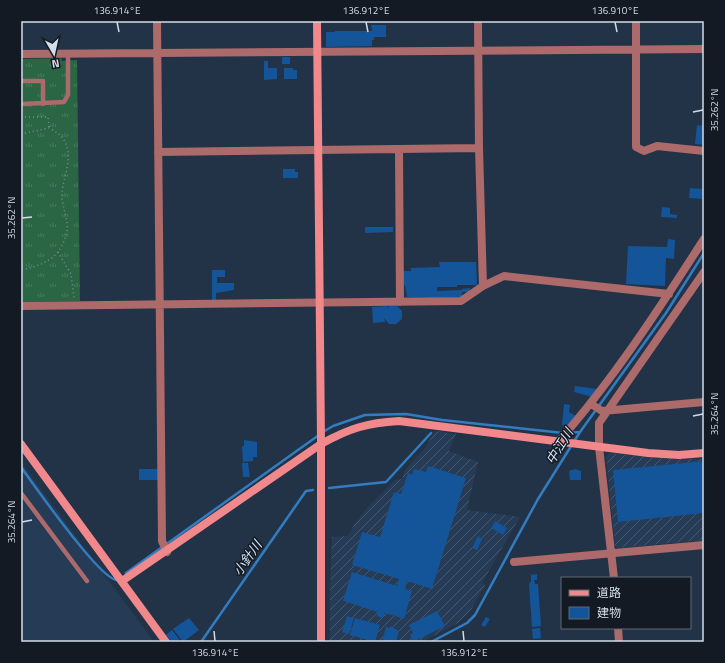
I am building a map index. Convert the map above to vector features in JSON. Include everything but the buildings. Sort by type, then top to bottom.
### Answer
[{"type":"street","points":[[157,21],[162,541],[166,551]]},
{"type":"street","points":[[317,21],[321,427],[321,642]]},
{"type":"street","points":[[478,21],[479,148],[483,286]]},
{"type":"street","points":[[636,21],[636,147],[644,150],[657,146],[704,151]]},
{"type":"street","points":[[21,54],[704,48]]},
{"type":"street","points":[[158,152],[479,148]]},
{"type":"street","points":[[399,149],[400,302]]},
{"type":"street","points":[[560,442],[591,404],[669,294],[704,239]]},
{"type":"street","points":[[614,577],[599,447],[599,423],[605,411],[704,272]]},
{"type":"street","points":[[21,306],[461,301],[483,286],[504,276],[669,294]]},
{"type":"street","points":[[591,404],[605,411],[704,402]]},
{"type":"street","points":[[122,581],[321,442],[345,431],[374,423],[400,421],[648,454],[679,455],[704,453]]},
{"type":"street","points":[[21,444],[166,642]]},
{"type":"street","points":[[514,562],[704,545]]},
{"type":"street","points":[[618,629],[619,642]]},
{"type":"lane","points":[[21,104],[62,103],[67,98],[68,54]]},
{"type":"lane","points":[[21,81],[43,81],[43,104]]},
{"type":"lane","points":[[21,492],[86,581]]},
{"type":"path","points":[[21,117],[48,117],[49,128]]},
{"type":"path","points":[[21,134],[49,128],[59,134],[65,142],[68,163],[62,196],[67,231],[58,252],[47,262],[21,270]]},
{"type":"path","points":[[58,252],[71,274],[74,306]]},
{"type":"shaded area","points":[[435,431],[456,434],[449,451],[478,462],[467,510],[520,517],[482,583],[485,585],[471,610],[458,623],[422,642],[330,642],[332,537],[348,536],[355,523],[367,508],[395,480],[402,479],[405,470],[425,448]]},
{"type":"shaded area","points":[[609,453],[656,458],[704,459],[704,540],[618,548],[615,546],[606,457]]},
{"type":"shaded area","points":[[21,462],[154,642],[21,642]]},
{"type":"green space","points":[[61,58],[62,61],[77,60],[80,301],[21,302],[21,59]]},
{"type":"waterway","name":"中江川","points":[[431,642],[467,623],[475,615],[538,499],[580,432],[666,313],[704,253]]},
{"type":"waterway","name":"小針川","points":[[323,432],[333,426],[365,415],[406,414],[442,420],[563,433]]},
{"type":"waterway","points":[[568,433],[580,432]]},
{"type":"waterway","name":"小針川","points":[[329,488],[386,482],[431,433]]},
{"type":"waterway","points":[[126,573],[319,435]]},
{"type":"waterway","points":[[21,467],[83,549],[109,576],[117,580]]},
{"type":"waterway","name":"小針川","points":[[201,642],[306,491],[313,490]]}]
